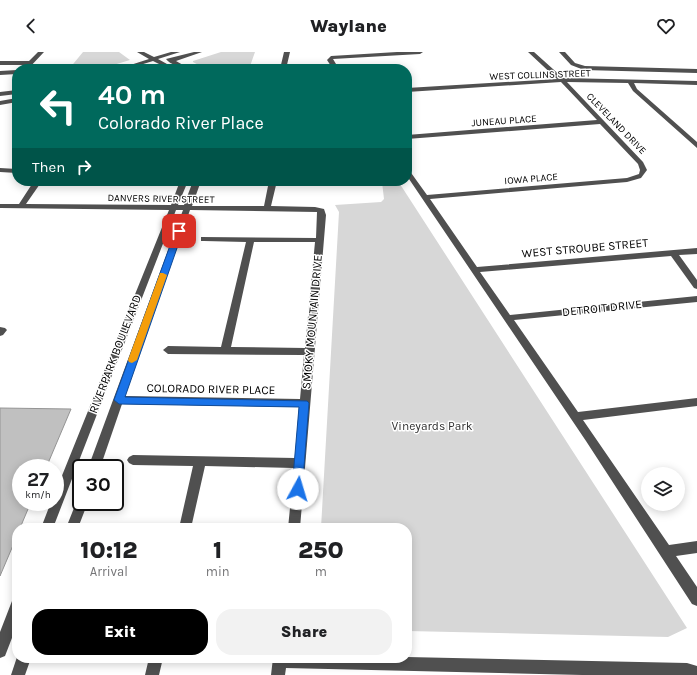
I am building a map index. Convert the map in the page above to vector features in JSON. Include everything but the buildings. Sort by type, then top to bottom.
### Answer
[{"type":"street","points":[[0,63],[30,63],[41,52]]},
{"type":"street","points":[[140,52],[162,63]]},
{"type":"street","points":[[156,52],[178,64]]},
{"type":"street","points":[[138,64],[177,52]]},
{"type":"street","points":[[159,64],[198,52]]},
{"type":"street","points":[[284,64],[287,52]]},
{"type":"street","points":[[333,64],[330,60],[331,58],[420,52]]},
{"type":"street","name":"CLEVELAND DRIVE","points":[[531,52],[562,80],[642,163],[644,172],[638,177]]},
{"type":"street","points":[[562,52],[573,64],[579,67],[697,71]]},
{"type":"street","points":[[629,69],[635,90],[697,146]]},
{"type":"street","points":[[643,70],[652,82]]},
{"type":"street","points":[[0,73],[12,72]]},
{"type":"street","name":"WEST COLLINS STREET","points":[[412,90],[562,80],[697,83]]},
{"type":"street","points":[[0,94],[12,93]]},
{"type":"street","points":[[0,103],[12,101]]},
{"type":"street","name":"JUNEAU PLACE","points":[[412,137],[602,122]]},
{"type":"street","points":[[0,170],[12,171]]},
{"type":"street","name":"IOWA PLACE","points":[[424,197],[627,180],[638,177]]},
{"type":"street","points":[[412,179],[506,318],[576,417],[697,599]]},
{"type":"street","points":[[21,206],[35,186]]},
{"type":"street","name":"RIVERPARK BOULEVARD","points":[[49,523],[182,186]]},
{"type":"street","name":"RIVERPARK BOULEVARD","points":[[97,459],[195,186]]},
{"type":"street","points":[[267,209],[272,186]]},
{"type":"street","name":"DANVERS RIVER STREET","points":[[0,206],[314,209],[321,211]]},
{"type":"street","name":"SMOKY MOUNTAIN DRIVE","points":[[295,523],[301,463],[304,403],[320,240],[321,211]]},
{"type":"street","points":[[204,239],[320,240]]},
{"type":"street","points":[[225,351],[251,239]]},
{"type":"street","name":"WEST STROUBE STREET","points":[[475,270],[697,251]]},
{"type":"street","points":[[672,253],[697,286]]},
{"type":"street","name":"DETROIT DRIVE","points":[[506,318],[697,299]]},
{"type":"street","points":[[168,350],[310,352]]},
{"type":"street","name":"COLORADO RIVER PLACE","points":[[119,400],[304,403]]},
{"type":"street","points":[[576,417],[697,402]]},
{"type":"street","points":[[133,460],[301,463]]},
{"type":"street","points":[[186,523],[200,461]]},
{"type":"street","points":[[74,523],[79,511]]},
{"type":"street","points":[[666,552],[697,547]]},
{"type":"street","points":[[0,650],[12,619]]},
{"type":"street","points":[[18,675],[22,663]]},
{"type":"street","points":[[152,675],[155,663]]},
{"type":"street","points":[[279,665],[687,670],[697,672]]},
{"type":"green space","points":[[83,52],[119,52],[130,60],[117,64],[73,64]]},
{"type":"green space","points":[[221,52],[255,52],[251,64],[197,64],[193,61]]},
{"type":"green space","name":"Vineyards Park","points":[[382,186],[401,186],[687,628],[668,637],[412,631],[412,523],[321,523],[339,212],[335,205],[381,202],[384,199]]},
{"type":"slow traffic","points":[[132,360],[163,275]]},
{"type":"route","points":[[179,231],[119,400],[304,403],[298,489]]}]
